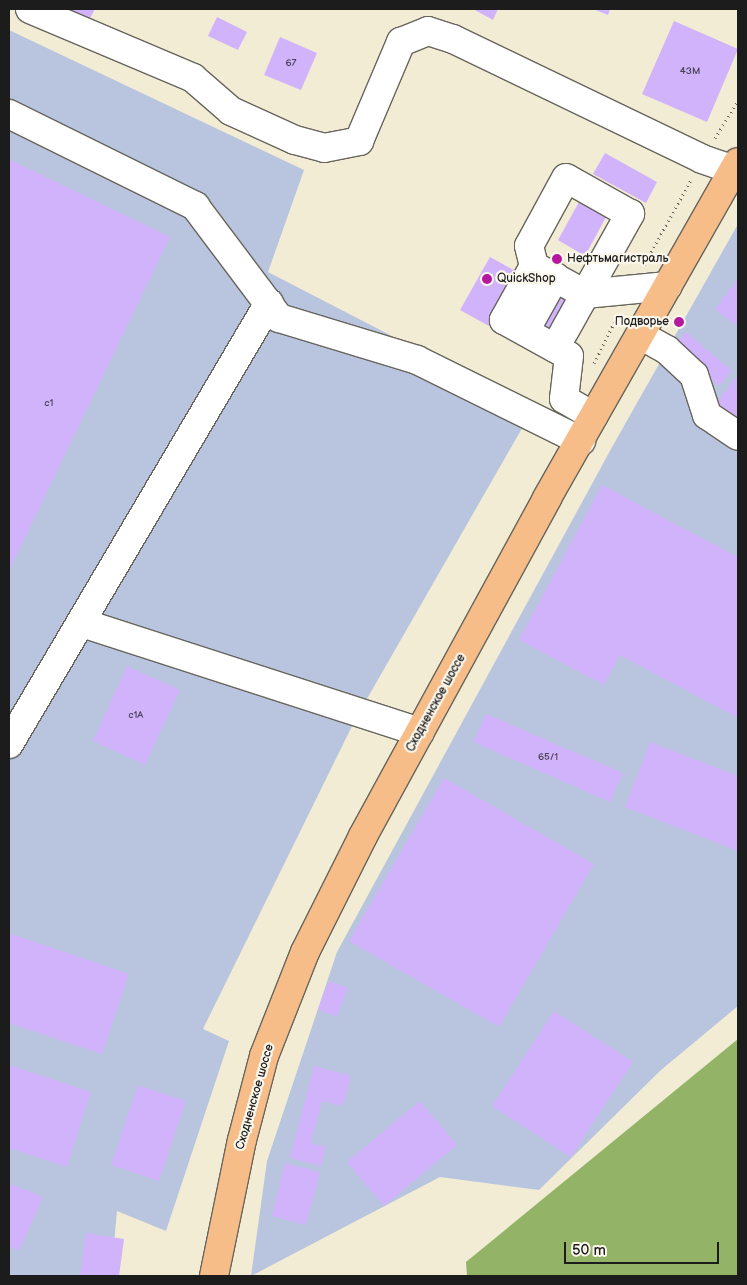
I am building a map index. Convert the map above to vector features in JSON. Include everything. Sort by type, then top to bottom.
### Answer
[{"type":"main road","name":"Сходненское шоссе","points":[[214,1276],[242,1140],[264,1056],[305,952],[420,732],[580,441],[736,166]]},
{"type":"lane","points":[[30,9],[193,78],[231,111],[295,140],[324,148],[359,141],[401,42],[428,30],[453,39],[702,158],[736,166]]},
{"type":"lane","points":[[9,114],[195,206],[279,318],[416,360],[580,441]]},
{"type":"lane","points":[[555,348],[585,294],[630,214],[566,178],[529,246],[544,272],[585,294],[668,286]]},
{"type":"lane","points":[[544,272],[504,320],[569,356],[564,399],[594,416]]},
{"type":"lane","points":[[9,744],[82,623],[268,303]]},
{"type":"lane","points":[[640,335],[667,350],[694,375],[707,415],[738,436]]},
{"type":"lane","points":[[82,623],[420,732]]},
{"type":"shaded area","points":[[9,30],[304,170],[268,272],[533,409],[356,718],[203,1029],[229,1041],[166,1231],[117,1211],[111,1276],[9,1276]]},
{"type":"shaded area","points":[[738,224],[738,1006],[661,1070],[539,1190],[440,1177],[251,1276],[267,1161],[337,952],[611,449]]},
{"type":"green space","points":[[738,1039],[738,1276],[467,1276],[466,1262]]},
{"type":"building","points":[[58,9],[95,9],[87,24]]},
{"type":"building","points":[[473,9],[498,9],[493,20]]},
{"type":"building","points":[[593,9],[610,9],[608,15]]},
{"type":"building","points":[[217,17],[247,32],[238,50],[208,36]]},
{"type":"building","points":[[674,21],[738,49],[707,122],[642,94]]},
{"type":"building","points":[[280,37],[317,53],[301,90],[264,75]]},
{"type":"building","points":[[605,153],[657,182],[646,203],[593,174]]},
{"type":"building","points":[[9,159],[170,237],[9,571]]},
{"type":"building","points":[[579,202],[606,217],[585,256],[558,240]]},
{"type":"building","points":[[490,257],[570,301],[551,336],[499,307],[489,326],[460,310]]},
{"type":"building","points":[[738,279],[738,327],[715,309]]},
{"type":"building","points":[[686,332],[732,371],[719,386],[673,347]]},
{"type":"building","points":[[736,377],[738,379],[738,420],[716,403]]},
{"type":"building","points":[[602,485],[738,557],[738,718],[620,655],[604,685],[519,640]]},
{"type":"building","points":[[127,666],[180,690],[145,765],[93,741]]},
{"type":"building","points":[[486,714],[623,773],[610,802],[473,742]]},
{"type":"building","points":[[650,742],[738,776],[738,851],[625,807]]},
{"type":"building","points":[[444,778],[594,864],[499,1027],[349,941]]},
{"type":"building","points":[[9,933],[129,974],[102,1054],[9,1023]]},
{"type":"building","points":[[329,981],[348,988],[337,1017],[318,1009]]},
{"type":"building","points":[[554,1011],[633,1062],[571,1157],[492,1106]]},
{"type":"building","points":[[9,1065],[91,1092],[67,1167],[9,1148]]},
{"type":"building","points":[[314,1066],[351,1076],[343,1106],[322,1101],[311,1143],[326,1147],[321,1166],[290,1158]]},
{"type":"building","points":[[138,1085],[186,1101],[159,1181],[111,1165]]},
{"type":"building","points":[[420,1101],[457,1145],[384,1206],[347,1162]]},
{"type":"building","points":[[285,1163],[320,1172],[306,1225],[272,1216]]},
{"type":"building","points":[[9,1183],[43,1197],[19,1251],[9,1246]]},
{"type":"building","points":[[86,1233],[124,1239],[119,1276],[80,1276]]},
{"type":"place","name":"Нефтьмагистраль","points":[[557,259]]},
{"type":"place","name":"QuickShop","points":[[487,279]]},
{"type":"place","name":"Подворье","points":[[679,322]]}]
